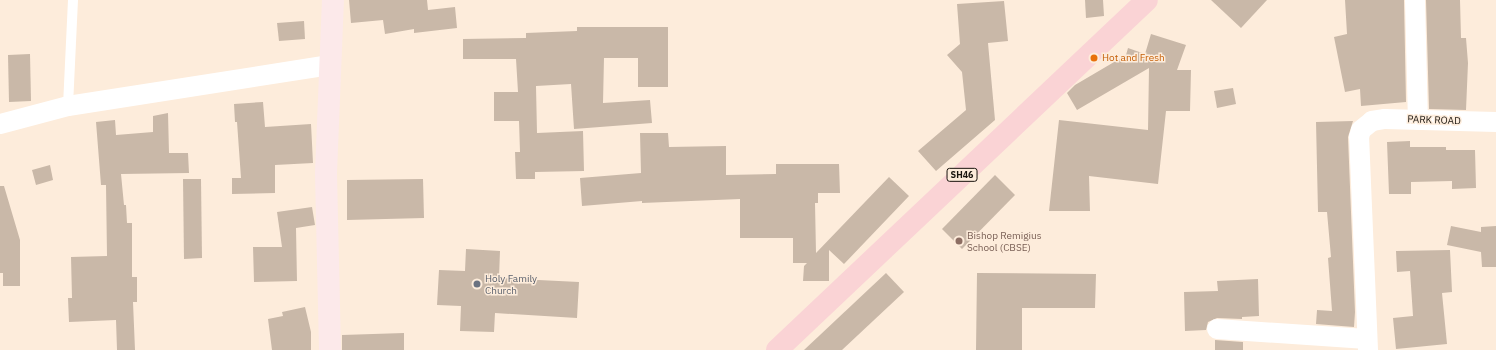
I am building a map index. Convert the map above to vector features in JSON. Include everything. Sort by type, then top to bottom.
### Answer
[{"type":"main road","name":"SH46","points":[[778,350],[1146,0]]},
{"type":"street","points":[[330,350],[326,173],[333,0]]},
{"type":"street","points":[[1415,0],[1418,120]]},
{"type":"street","points":[[0,124],[68,106],[330,65]]},
{"type":"street","name":"PARK ROAD","points":[[1367,344],[1359,137],[1361,130],[1372,121],[1384,119],[1496,122]]},
{"type":"street","points":[[1218,328],[1367,344]]},
{"type":"lane","points":[[68,106],[73,0]]},
{"type":"building","points":[[349,0],[427,0],[428,10],[455,7],[457,28],[414,33],[414,29],[385,34],[383,20],[351,23]]},
{"type":"building","points":[[1085,0],[1103,0],[1104,16],[1086,18]]},
{"type":"building","points":[[1211,0],[1267,0],[1241,28]]},
{"type":"building","points":[[1345,0],[1404,0],[1406,102],[1361,106],[1360,89],[1345,92],[1334,37],[1347,34]]},
{"type":"building","points":[[1426,0],[1460,0],[1461,38],[1466,38],[1468,63],[1466,110],[1429,109]]},
{"type":"building","points":[[1004,1],[1008,41],[988,43],[995,120],[936,171],[918,151],[966,110],[962,72],[947,55],[960,44],[957,4]]},
{"type":"building","points":[[304,21],[305,39],[279,41],[277,23]]},
{"type":"building","points":[[577,27],[668,27],[668,87],[638,87],[638,58],[604,58],[603,103],[650,100],[652,123],[574,129],[571,84],[536,86],[537,133],[583,131],[584,171],[535,172],[535,179],[516,179],[515,152],[520,152],[519,121],[494,121],[494,92],[518,92],[516,59],[463,59],[463,39],[526,38],[526,33],[577,31]]},
{"type":"building","points":[[1151,34],[1186,45],[1177,70],[1191,70],[1190,111],[1166,111],[1158,184],[1089,176],[1090,211],[1049,211],[1059,120],[1148,130],[1149,68],[1077,110],[1067,93],[1075,85],[1126,55],[1128,48],[1145,54]]},
{"type":"building","points":[[30,54],[31,101],[9,102],[8,55]]},
{"type":"building","points":[[1233,88],[1236,104],[1217,108],[1214,91]]},
{"type":"building","points":[[263,102],[265,127],[311,124],[313,163],[275,165],[275,193],[232,194],[232,178],[241,178],[237,122],[235,122],[234,104]]},
{"type":"building","points":[[168,113],[169,153],[188,153],[189,173],[121,174],[127,223],[132,223],[132,277],[137,277],[137,302],[133,302],[135,350],[117,350],[116,320],[69,322],[68,298],[72,298],[71,257],[107,256],[106,185],[101,185],[96,122],[115,120],[116,135],[153,132],[153,116]]},
{"type":"building","points":[[1353,121],[1348,137],[1355,312],[1354,327],[1316,324],[1317,310],[1332,311],[1328,258],[1331,257],[1327,212],[1318,212],[1316,122]]},
{"type":"building","points":[[640,133],[668,133],[669,147],[726,146],[726,175],[776,174],[776,164],[839,164],[840,193],[818,193],[818,203],[815,203],[816,253],[889,177],[909,196],[844,264],[829,250],[829,281],[803,281],[804,266],[807,263],[793,263],[793,238],[740,238],[740,199],[642,203],[642,201],[582,206],[580,178],[641,173]]},
{"type":"building","points":[[1410,141],[1410,147],[1446,147],[1446,150],[1475,150],[1476,188],[1452,189],[1452,181],[1411,182],[1411,194],[1389,194],[1387,142]]},
{"type":"building","points":[[50,165],[53,180],[36,185],[32,170]]},
{"type":"building","points":[[995,175],[1015,195],[962,249],[942,229]]},
{"type":"building","points":[[183,179],[201,179],[202,258],[184,259]]},
{"type":"building","points":[[423,179],[424,218],[347,220],[347,180]]},
{"type":"building","points":[[0,186],[4,186],[20,240],[20,286],[3,286],[3,273],[0,273]]},
{"type":"building","points":[[312,207],[315,225],[296,228],[297,281],[254,282],[253,247],[282,247],[277,212]]},
{"type":"building","points":[[1451,226],[1481,232],[1481,227],[1496,226],[1496,267],[1482,267],[1481,252],[1447,245]]},
{"type":"building","points":[[466,249],[500,251],[499,278],[579,282],[577,318],[495,313],[494,332],[460,331],[461,306],[437,305],[439,270],[465,271]]},
{"type":"building","points":[[1450,250],[1452,292],[1442,293],[1447,344],[1396,349],[1393,318],[1413,316],[1410,271],[1397,272],[1396,251]]},
{"type":"building","points":[[886,273],[904,292],[842,350],[804,350]]},
{"type":"building","points":[[977,273],[1096,274],[1095,308],[1022,308],[1022,350],[976,350]]},
{"type":"building","points":[[1258,279],[1259,316],[1242,317],[1242,319],[1217,318],[1208,322],[1206,330],[1185,331],[1184,292],[1218,291],[1217,281]]},
{"type":"building","points":[[305,307],[311,332],[311,350],[272,350],[268,319],[283,316],[282,312]]},
{"type":"building","points":[[404,333],[404,350],[342,350],[342,335]]},
{"type":"building","points":[[1215,340],[1243,342],[1243,350],[1215,350]]},
{"type":"place","name":"Hot and Fresh","points":[[1094,58]]},
{"type":"place","name":"Bishop Remigius School (CBSE)","points":[[959,241]]},
{"type":"place","name":"Holy Family Church","points":[[477,284]]}]
